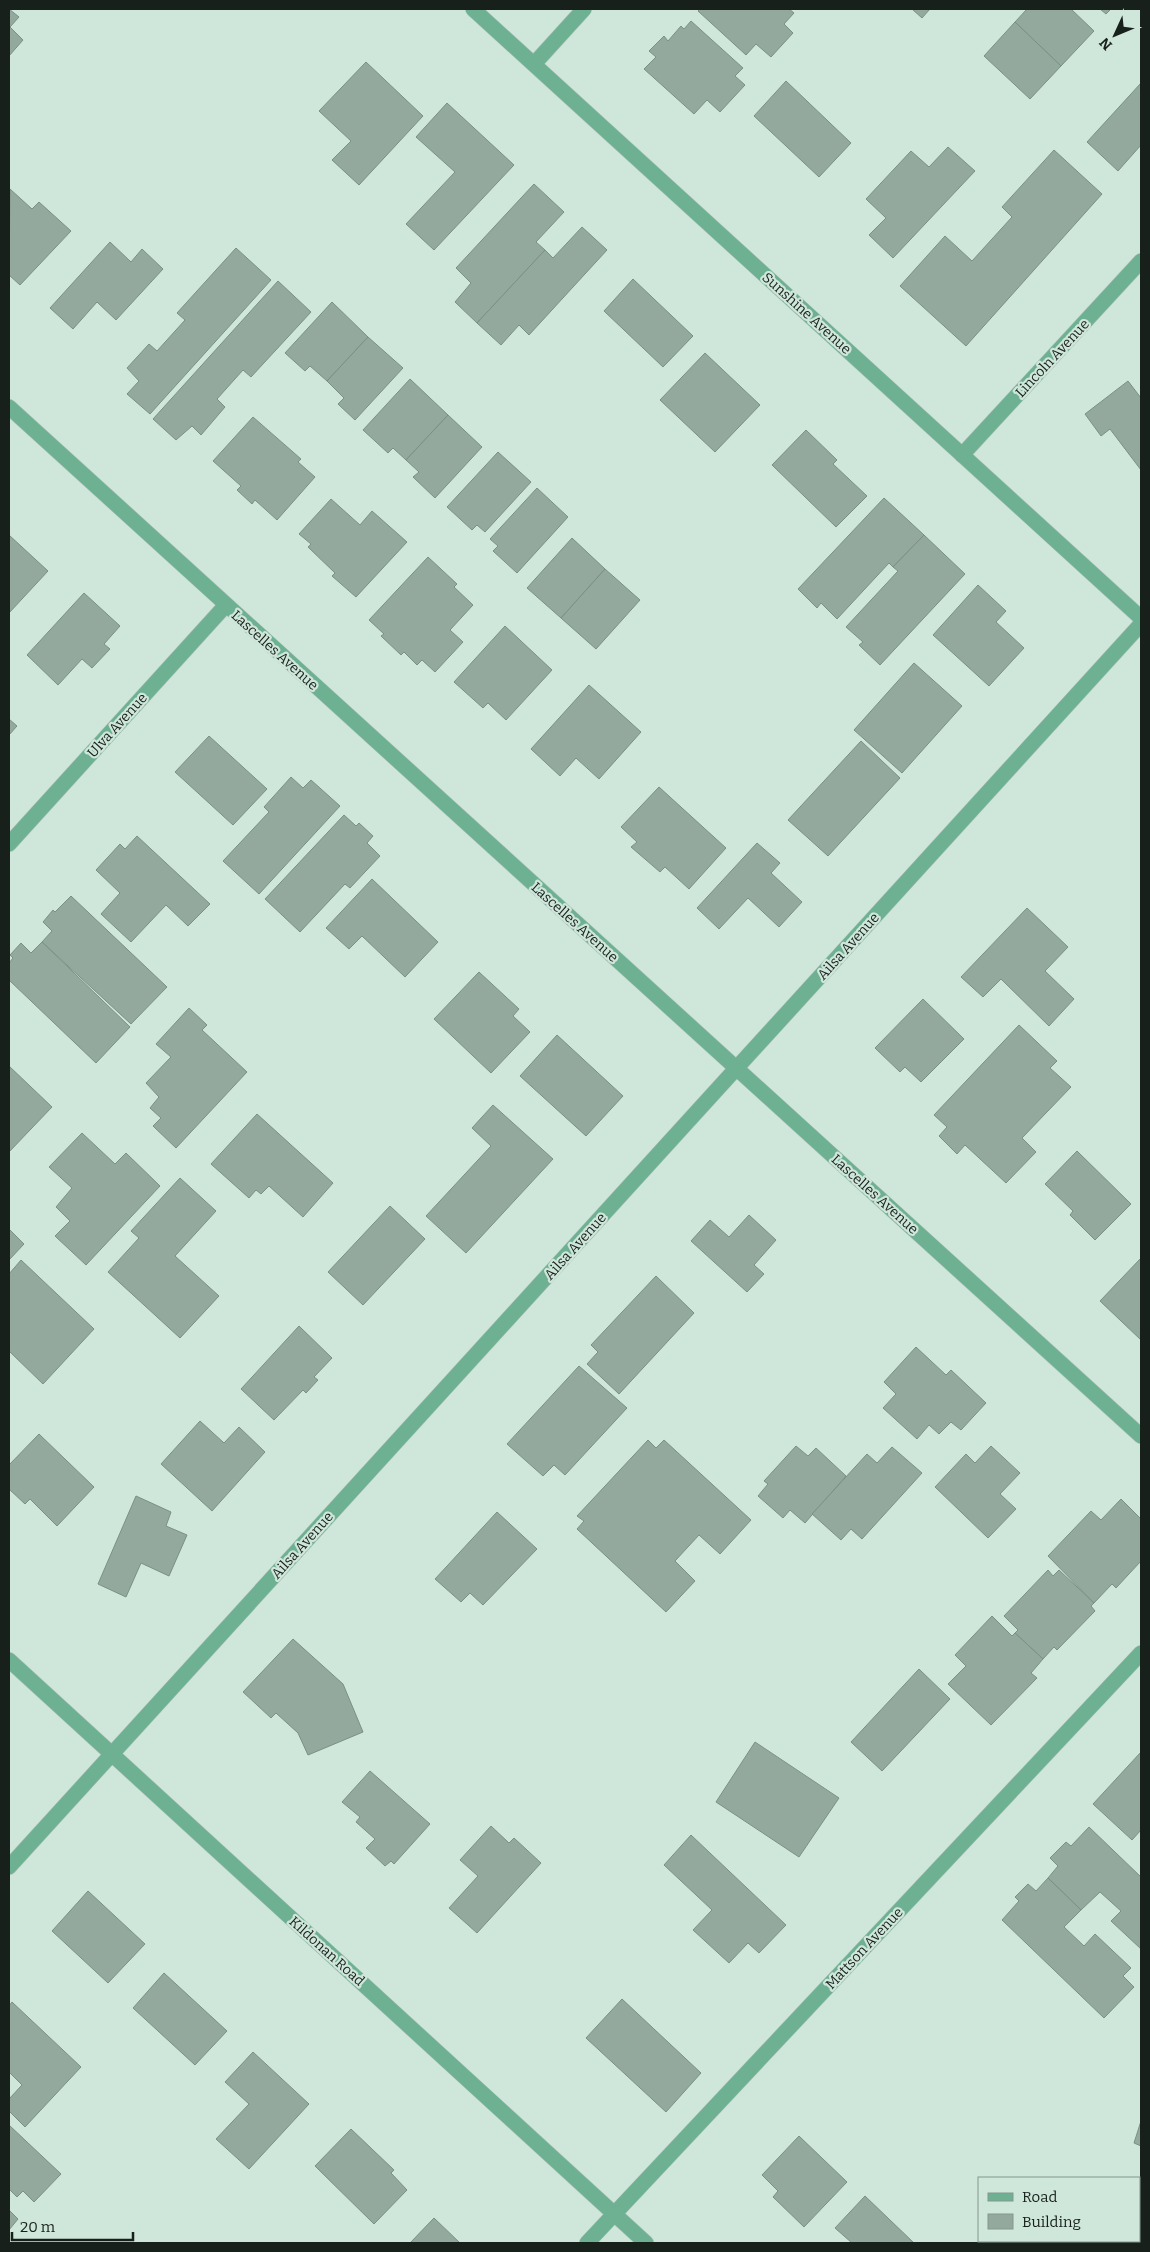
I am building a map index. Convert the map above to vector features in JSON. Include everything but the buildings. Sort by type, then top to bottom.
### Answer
[{"type":"street","name":"Sunshine Avenue","points":[[473,9],[1141,618]]},
{"type":"street","points":[[534,64],[584,9]]},
{"type":"street","name":"Lincoln Avenue","points":[[962,455],[1141,261]]},
{"type":"street","name":"Lascelles Avenue","points":[[9,407],[1141,1436]]},
{"type":"street","name":"Ulva Avenue","points":[[9,844],[226,605]]},
{"type":"street","name":"Ailsa Avenue","points":[[9,1867],[1141,624]]},
{"type":"street","name":"Mattson Avenue","points":[[587,2243],[1141,1653]]},
{"type":"street","name":"Kildonan Road","points":[[9,1660],[646,2243]]}]
